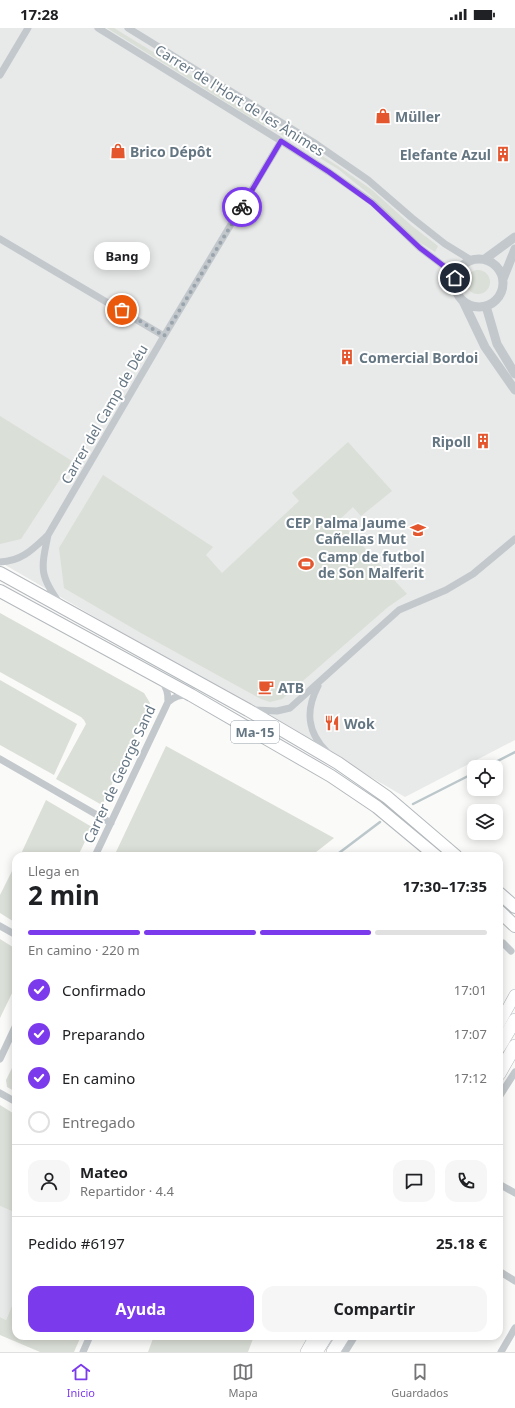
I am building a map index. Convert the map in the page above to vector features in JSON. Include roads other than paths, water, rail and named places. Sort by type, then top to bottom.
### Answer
[{"type":"highway","name":"Ma-15","points":[[0,573],[248,710],[338,763],[387,797],[451,852]]},
{"type":"highway","name":"Ma-15","points":[[0,591],[191,695],[331,776],[376,807],[430,852]]},
{"type":"highway","points":[[503,893],[515,897]]},
{"type":"highway","points":[[503,896],[515,907]]},
{"type":"highway","points":[[503,915],[515,926]]},
{"type":"highway","points":[[503,1040],[515,1020]]},
{"type":"highway","points":[[503,1067],[515,1046]]},
{"type":"highway","points":[[316,1352],[324,1340]]},
{"type":"highway","points":[[333,1352],[340,1340]]},
{"type":"main road","points":[[503,1017],[515,995]]},
{"type":"main road","points":[[306,1352],[312,1340]]},
{"type":"street","points":[[0,75],[28,28]]},
{"type":"street","name":"Carrer de l'Hort de les Ànimes","points":[[98,28],[329,172],[372,203],[420,248],[449,270],[455,278]]},
{"type":"street","name":"Carrer de l'Hort de les Ànimes","points":[[128,28],[313,142],[368,180],[445,244],[471,260]]},
{"type":"street","name":"Carrer del Camp de Déu","points":[[48,535],[164,336],[281,141]]},
{"type":"street","points":[[485,259],[515,237]]},
{"type":"street","points":[[0,238],[164,336]]},
{"type":"street","points":[[503,279],[515,249]]},
{"type":"street","points":[[463,301],[478,307],[486,306],[493,303],[501,293],[503,286],[501,272],[491,261],[478,258],[463,264],[458,270],[455,278],[455,286],[485,347],[515,390]]},
{"type":"street","points":[[486,306],[497,344],[515,374]]},
{"type":"street","points":[[0,562],[18,559],[30,552],[48,535]]},
{"type":"street","points":[[48,535],[42,561],[43,573],[51,591],[63,608]]},
{"type":"street","points":[[248,710],[277,711],[290,708],[400,610],[446,590],[473,574],[515,539]]},
{"type":"street","name":"Carrer de George Sand","points":[[160,679],[168,693],[168,702]]},
{"type":"street","points":[[320,682],[312,698],[309,718],[313,732],[321,746],[338,763]]},
{"type":"street","name":"Carrer de George Sand","points":[[97,852],[168,702],[173,697],[191,695]]},
{"type":"street","points":[[0,759],[110,823]]},
{"type":"street","points":[[0,926],[12,933]]},
{"type":"street","points":[[503,943],[511,951]]},
{"type":"street","points":[[0,1059],[12,1034]]},
{"type":"street","points":[[503,1092],[515,1072]]},
{"type":"street","points":[[0,1092],[12,1100]]},
{"type":"street","points":[[503,1186],[515,1193]]},
{"type":"street","points":[[503,1274],[515,1281]]},
{"type":"street","points":[[501,1352],[515,1328]]},
{"type":"street","points":[[83,1352],[88,1340]]},
{"type":"street","points":[[345,1352],[352,1340]]},
{"type":"waterway","points":[[500,760],[515,752]]},
{"type":"waterway","points":[[413,804],[467,777]]},
{"type":"waterway","points":[[340,852],[380,822]]},
{"type":"place","name":"Müller","points":[[383,116]]},
{"type":"place","name":"Brico Dépôt","points":[[118,151]]},
{"type":"place","name":"Elefante Azul","points":[[503,154]]},
{"type":"place","name":"Bang","points":[[122,310]]},
{"type":"place","name":"Comercial Bordoi","points":[[347,357]]},
{"type":"place","name":"Ripoll","points":[[483,441]]},
{"type":"place","name":"CEP Palma Jaume Cañellas Mut","points":[[418,530]]},
{"type":"place","name":"Camp de futbol de Son Malferit","points":[[306,564]]},
{"type":"place","name":"ATB","points":[[266,687]]},
{"type":"place","name":"Wok","points":[[332,723]]}]
